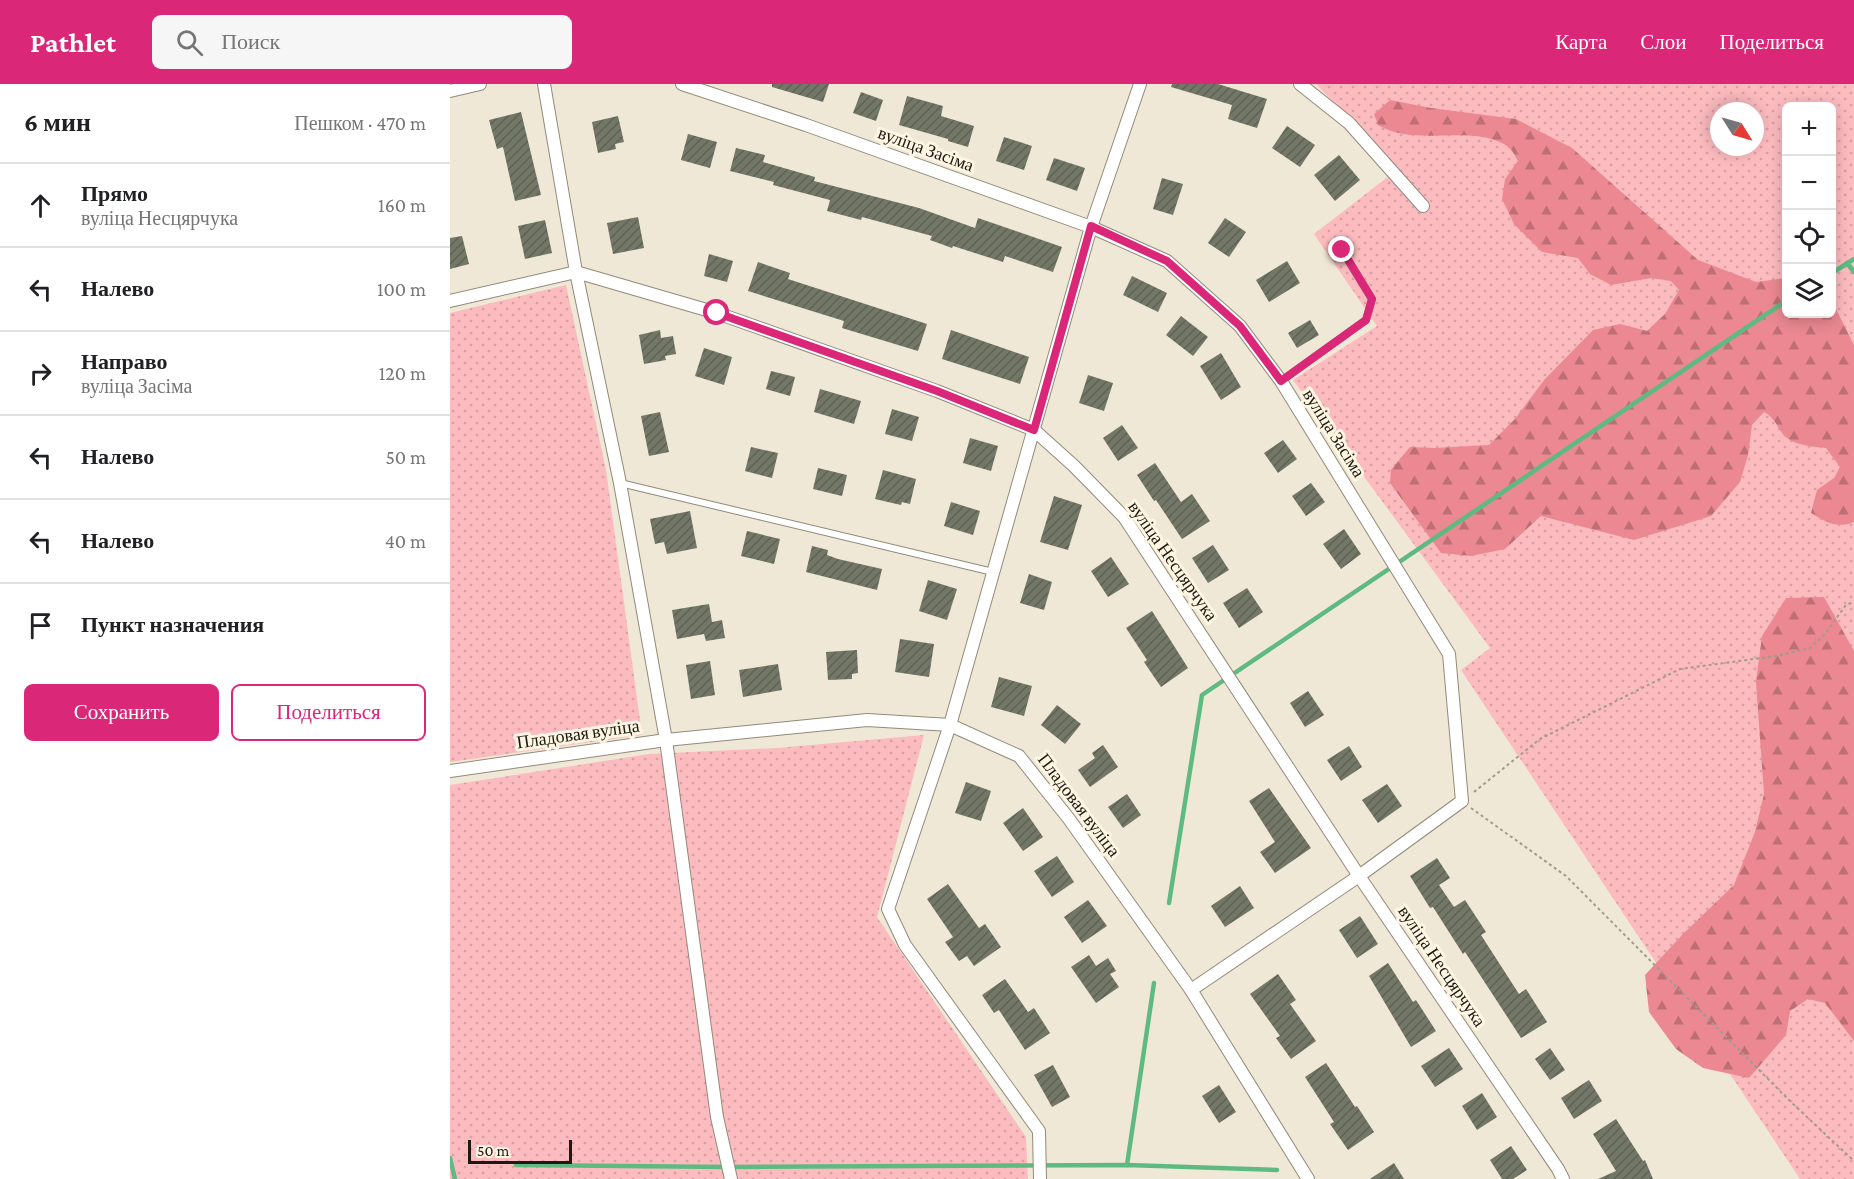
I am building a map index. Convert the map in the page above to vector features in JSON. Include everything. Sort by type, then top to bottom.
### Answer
[{"type":"street","points":[[450,91],[480,84]]},
{"type":"street","points":[[544,84],[576,273],[620,483],[666,740],[717,1117],[731,1179]]},
{"type":"street","name":"вуліца Засіма","points":[[682,84],[806,125],[1091,226],[1167,261],[1240,326],[1281,381],[1449,654],[1462,801]]},
{"type":"street","points":[[1040,1179],[1039,1131],[905,945],[888,909],[950,725],[1091,226],[1140,84]]},
{"type":"street","points":[[1300,84],[1349,123],[1423,206]]},
{"type":"street","name":"вуліца Несцярчука","points":[[450,301],[576,273],[728,317],[937,391],[1034,430],[1074,466],[1124,517],[1359,876],[1563,1179]]},
{"type":"street","name":"Пладовая вуліца","points":[[450,771],[666,740],[867,720],[950,725],[1019,756],[1069,819],[1191,990],[1308,1179]]},
{"type":"street","points":[[1191,990],[1359,876],[1462,801]]},
{"type":"lane","points":[[1281,381],[1366,320],[1372,299],[1342,250]]},
{"type":"lane","points":[[620,483],[993,572]]},
{"type":"path","points":[[1854,602],[1846,605],[1824,635],[1810,648],[1776,656],[1680,669],[1540,739],[1462,801],[1566,876],[1792,1104],[1854,1161]]},
{"type":"shaded area","points":[[1316,84],[1854,84],[1854,1179],[1800,1179],[1461,670],[1490,648],[1293,380],[1377,326],[1314,234],[1398,169]]},
{"type":"shaded area","points":[[566,285],[606,470],[642,735],[450,762],[450,313]]},
{"type":"shaded area","points":[[924,735],[877,917],[1026,1137],[1028,1179],[450,1179],[450,785],[649,754],[777,748]]},
{"type":"green space","points":[[1390,100],[1516,119],[1572,148],[1698,260],[1756,282],[1782,279],[1782,318],[1836,318],[1836,310],[1854,345],[1854,522],[1837,525],[1826,522],[1811,513],[1817,490],[1834,478],[1840,467],[1826,448],[1800,444],[1787,438],[1772,418],[1764,412],[1752,425],[1748,455],[1740,482],[1711,516],[1634,540],[1541,516],[1505,549],[1471,556],[1441,553],[1390,483],[1391,470],[1410,447],[1489,445],[1514,420],[1545,379],[1593,330],[1620,324],[1647,331],[1665,314],[1679,290],[1671,281],[1651,278],[1611,285],[1590,274],[1578,258],[1542,252],[1514,224],[1502,199],[1505,179],[1518,161],[1507,146],[1493,139],[1477,136],[1426,136],[1393,132],[1378,125],[1374,114]]},
{"type":"green space","points":[[1824,597],[1854,651],[1854,1041],[1825,1003],[1808,999],[1790,1011],[1786,1035],[1749,1078],[1703,1068],[1676,1049],[1649,1012],[1645,975],[1683,934],[1734,885],[1755,832],[1764,794],[1756,682],[1762,636],[1786,598]]},
{"type":"building","points":[[772,84],[829,84],[823,102],[772,87]]},
{"type":"building","points":[[1172,84],[1218,84],[1267,99],[1257,128],[1228,119],[1232,105],[1171,87]]},
{"type":"building","points":[[861,92],[883,100],[876,121],[853,113]]},
{"type":"building","points":[[907,96],[943,106],[941,116],[974,126],[968,147],[899,125]]},
{"type":"building","points":[[521,112],[541,195],[515,201],[503,147],[497,149],[489,120]]},
{"type":"building","points":[[618,116],[624,142],[615,144],[616,149],[598,153],[592,122]]},
{"type":"building","points":[[1287,126],[1315,145],[1300,167],[1272,148]]},
{"type":"building","points":[[688,134],[717,142],[710,168],[681,160]]},
{"type":"building","points":[[1004,137],[1032,146],[1024,170],[996,161]]},
{"type":"building","points":[[736,148],[765,155],[763,162],[815,177],[814,181],[919,208],[975,228],[978,218],[1062,247],[1053,272],[1005,256],[1003,262],[930,240],[932,236],[862,217],[861,220],[827,211],[830,200],[730,171]]},
{"type":"building","points":[[1339,155],[1360,180],[1335,201],[1314,175]]},
{"type":"building","points":[[1054,158],[1085,168],[1077,191],[1046,180]]},
{"type":"building","points":[[1162,178],[1183,184],[1173,215],[1153,209]]},
{"type":"building","points":[[638,217],[644,248],[613,254],[607,223]]},
{"type":"building","points":[[1225,218],[1246,232],[1229,257],[1208,243]]},
{"type":"building","points":[[545,220],[552,253],[525,259],[518,226]]},
{"type":"building","points":[[462,236],[469,264],[450,269],[450,238]]},
{"type":"building","points":[[709,254],[733,261],[727,282],[704,276]]},
{"type":"building","points":[[1287,261],[1300,283],[1269,302],[1256,280]]},
{"type":"building","points":[[758,262],[790,273],[788,279],[927,324],[918,351],[842,328],[844,321],[748,291]]},
{"type":"building","points":[[1132,276],[1167,293],[1158,312],[1123,295]]},
{"type":"building","points":[[1181,316],[1208,337],[1193,356],[1166,335]]},
{"type":"building","points":[[1310,320],[1319,335],[1297,348],[1288,333]]},
{"type":"building","points":[[660,330],[661,338],[673,336],[676,354],[665,356],[666,360],[644,364],[639,335]]},
{"type":"building","points":[[951,330],[1029,357],[1020,384],[942,359]]},
{"type":"building","points":[[704,348],[732,357],[724,385],[695,376]]},
{"type":"building","points":[[1221,353],[1241,387],[1221,400],[1200,366]]},
{"type":"building","points":[[771,371],[795,377],[790,396],[766,389]]},
{"type":"building","points":[[1088,375],[1113,383],[1104,411],[1079,403]]},
{"type":"building","points":[[820,389],[861,401],[854,424],[814,412]]},
{"type":"building","points":[[892,409],[919,417],[912,441],[885,434]]},
{"type":"building","points":[[660,412],[669,452],[649,456],[641,416]]},
{"type":"building","points":[[1122,425],[1138,448],[1118,461],[1103,438]]},
{"type":"building","points":[[970,438],[998,446],[991,471],[963,463]]},
{"type":"building","points":[[1283,440],[1297,459],[1278,473],[1264,453]]},
{"type":"building","points":[[751,447],[778,453],[772,478],[745,471]]},
{"type":"building","points":[[1155,463],[1181,502],[1192,494],[1210,521],[1182,539],[1137,475]]},
{"type":"building","points":[[818,468],[847,475],[842,496],[813,489]]},
{"type":"building","points":[[883,470],[916,479],[910,504],[902,502],[901,505],[875,499]]},
{"type":"building","points":[[1311,483],[1325,502],[1306,516],[1292,496]]},
{"type":"building","points":[[1054,496],[1082,505],[1068,550],[1040,542]]},
{"type":"building","points":[[951,502],[980,511],[973,535],[944,526]]},
{"type":"building","points":[[690,511],[697,548],[667,554],[664,542],[655,544],[650,519]]},
{"type":"building","points":[[1344,529],[1361,554],[1341,569],[1323,544]]},
{"type":"building","points":[[747,531],[780,539],[774,564],[741,556]]},
{"type":"building","points":[[1213,545],[1229,570],[1208,583],[1192,558]]},
{"type":"building","points":[[812,546],[828,550],[827,555],[838,559],[882,569],[877,590],[806,572]]},
{"type":"building","points":[[1111,557],[1129,584],[1108,597],[1091,571]]},
{"type":"building","points":[[1029,574],[1052,582],[1044,610],[1020,603]]},
{"type":"building","points":[[928,580],[957,589],[947,620],[919,611]]},
{"type":"building","points":[[1247,588],[1263,612],[1239,628],[1223,603]]},
{"type":"building","points":[[709,604],[712,622],[722,620],[725,638],[706,641],[704,634],[677,639],[672,610]]},
{"type":"building","points":[[1152,611],[1188,668],[1161,687],[1144,662],[1147,660],[1126,628]]},
{"type":"building","points":[[900,639],[934,644],[929,677],[895,672]]},
{"type":"building","points":[[857,650],[858,673],[852,674],[852,679],[828,680],[826,652]]},
{"type":"building","points":[[710,661],[715,695],[691,699],[686,665]]},
{"type":"building","points":[[778,664],[782,690],[743,697],[739,670]]},
{"type":"building","points":[[999,677],[1032,686],[1024,716],[991,707]]},
{"type":"building","points":[[1308,691],[1324,715],[1305,727],[1290,703]]},
{"type":"building","points":[[1057,705],[1081,724],[1065,744],[1041,725]]},
{"type":"building","points":[[1103,745],[1118,767],[1090,787],[1078,770],[1095,758],[1092,753]]},
{"type":"building","points":[[1349,746],[1362,767],[1341,781],[1327,760]]},
{"type":"building","points":[[966,782],[991,791],[981,821],[955,813]]},
{"type":"building","points":[[1387,784],[1402,806],[1378,823],[1362,800]]},
{"type":"building","points":[[1269,788],[1311,848],[1275,873],[1260,852],[1275,842],[1249,801]]},
{"type":"building","points":[[1127,794],[1141,815],[1123,828],[1108,807]]},
{"type":"building","points":[[1023,808],[1043,837],[1023,851],[1003,823]]},
{"type":"building","points":[[1057,856],[1074,882],[1052,897],[1034,871]]},
{"type":"building","points":[[1437,858],[1450,878],[1439,885],[1454,907],[1465,900],[1486,932],[1481,935],[1519,994],[1526,989],[1547,1022],[1521,1038],[1465,952],[1463,954],[1410,876]]},
{"type":"building","points":[[948,884],[979,928],[985,924],[1001,947],[974,966],[967,956],[959,961],[945,942],[953,937],[927,899]]},
{"type":"building","points":[[1240,886],[1254,908],[1225,927],[1211,906]]},
{"type":"building","points":[[1088,900],[1107,926],[1082,943],[1064,917]]},
{"type":"building","points":[[1360,916],[1378,944],[1357,958],[1339,930]]},
{"type":"building","points":[[1089,955],[1096,966],[1108,958],[1116,971],[1110,974],[1119,987],[1096,1003],[1071,967]]},
{"type":"building","points":[[1388,963],[1413,1002],[1416,1000],[1436,1031],[1411,1047],[1369,976]]},
{"type":"building","points":[[1278,974],[1296,1000],[1290,1004],[1316,1041],[1291,1059],[1276,1038],[1280,1036],[1250,994]]},
{"type":"building","points":[[1005,979],[1028,1012],[1034,1008],[1050,1033],[1025,1050],[999,1010],[994,1013],[982,995]]},
{"type":"building","points":[[1449,1048],[1463,1069],[1435,1087],[1421,1066]]},
{"type":"building","points":[[1550,1048],[1565,1070],[1550,1080],[1535,1059]]},
{"type":"building","points":[[1326,1063],[1374,1132],[1348,1150],[1330,1124],[1334,1122],[1305,1077]]},
{"type":"building","points":[[1053,1065],[1070,1097],[1052,1107],[1034,1075]]},
{"type":"building","points":[[1589,1080],[1602,1101],[1574,1119],[1561,1098]]},
{"type":"building","points":[[1219,1085],[1236,1112],[1219,1123],[1202,1096]]},
{"type":"building","points":[[1482,1093],[1497,1117],[1477,1130],[1462,1106]]},
{"type":"building","points":[[1616,1119],[1643,1161],[1645,1160],[1653,1179],[1598,1179],[1616,1171],[1593,1134]]},
{"type":"building","points":[[1511,1146],[1527,1170],[1513,1179],[1502,1179],[1490,1160]]},
{"type":"building","points":[[1394,1163],[1404,1179],[1370,1179]]},
{"type":"waterway","points":[[1836,270],[1854,259]]},
{"type":"waterway","points":[[1847,263],[1854,272]]},
{"type":"waterway","points":[[1169,903],[1202,695],[1782,304]]},
{"type":"waterway","points":[[1127,1165],[1154,983]]},
{"type":"waterway","points":[[450,1158],[455,1179]]},
{"type":"waterway","points":[[516,1165],[729,1167],[1127,1165],[1277,1170]]},
{"type":"route","points":[[717,313],[937,391],[1034,430],[1091,226],[1167,261],[1240,326],[1281,381],[1366,320],[1372,299],[1342,250]]}]
